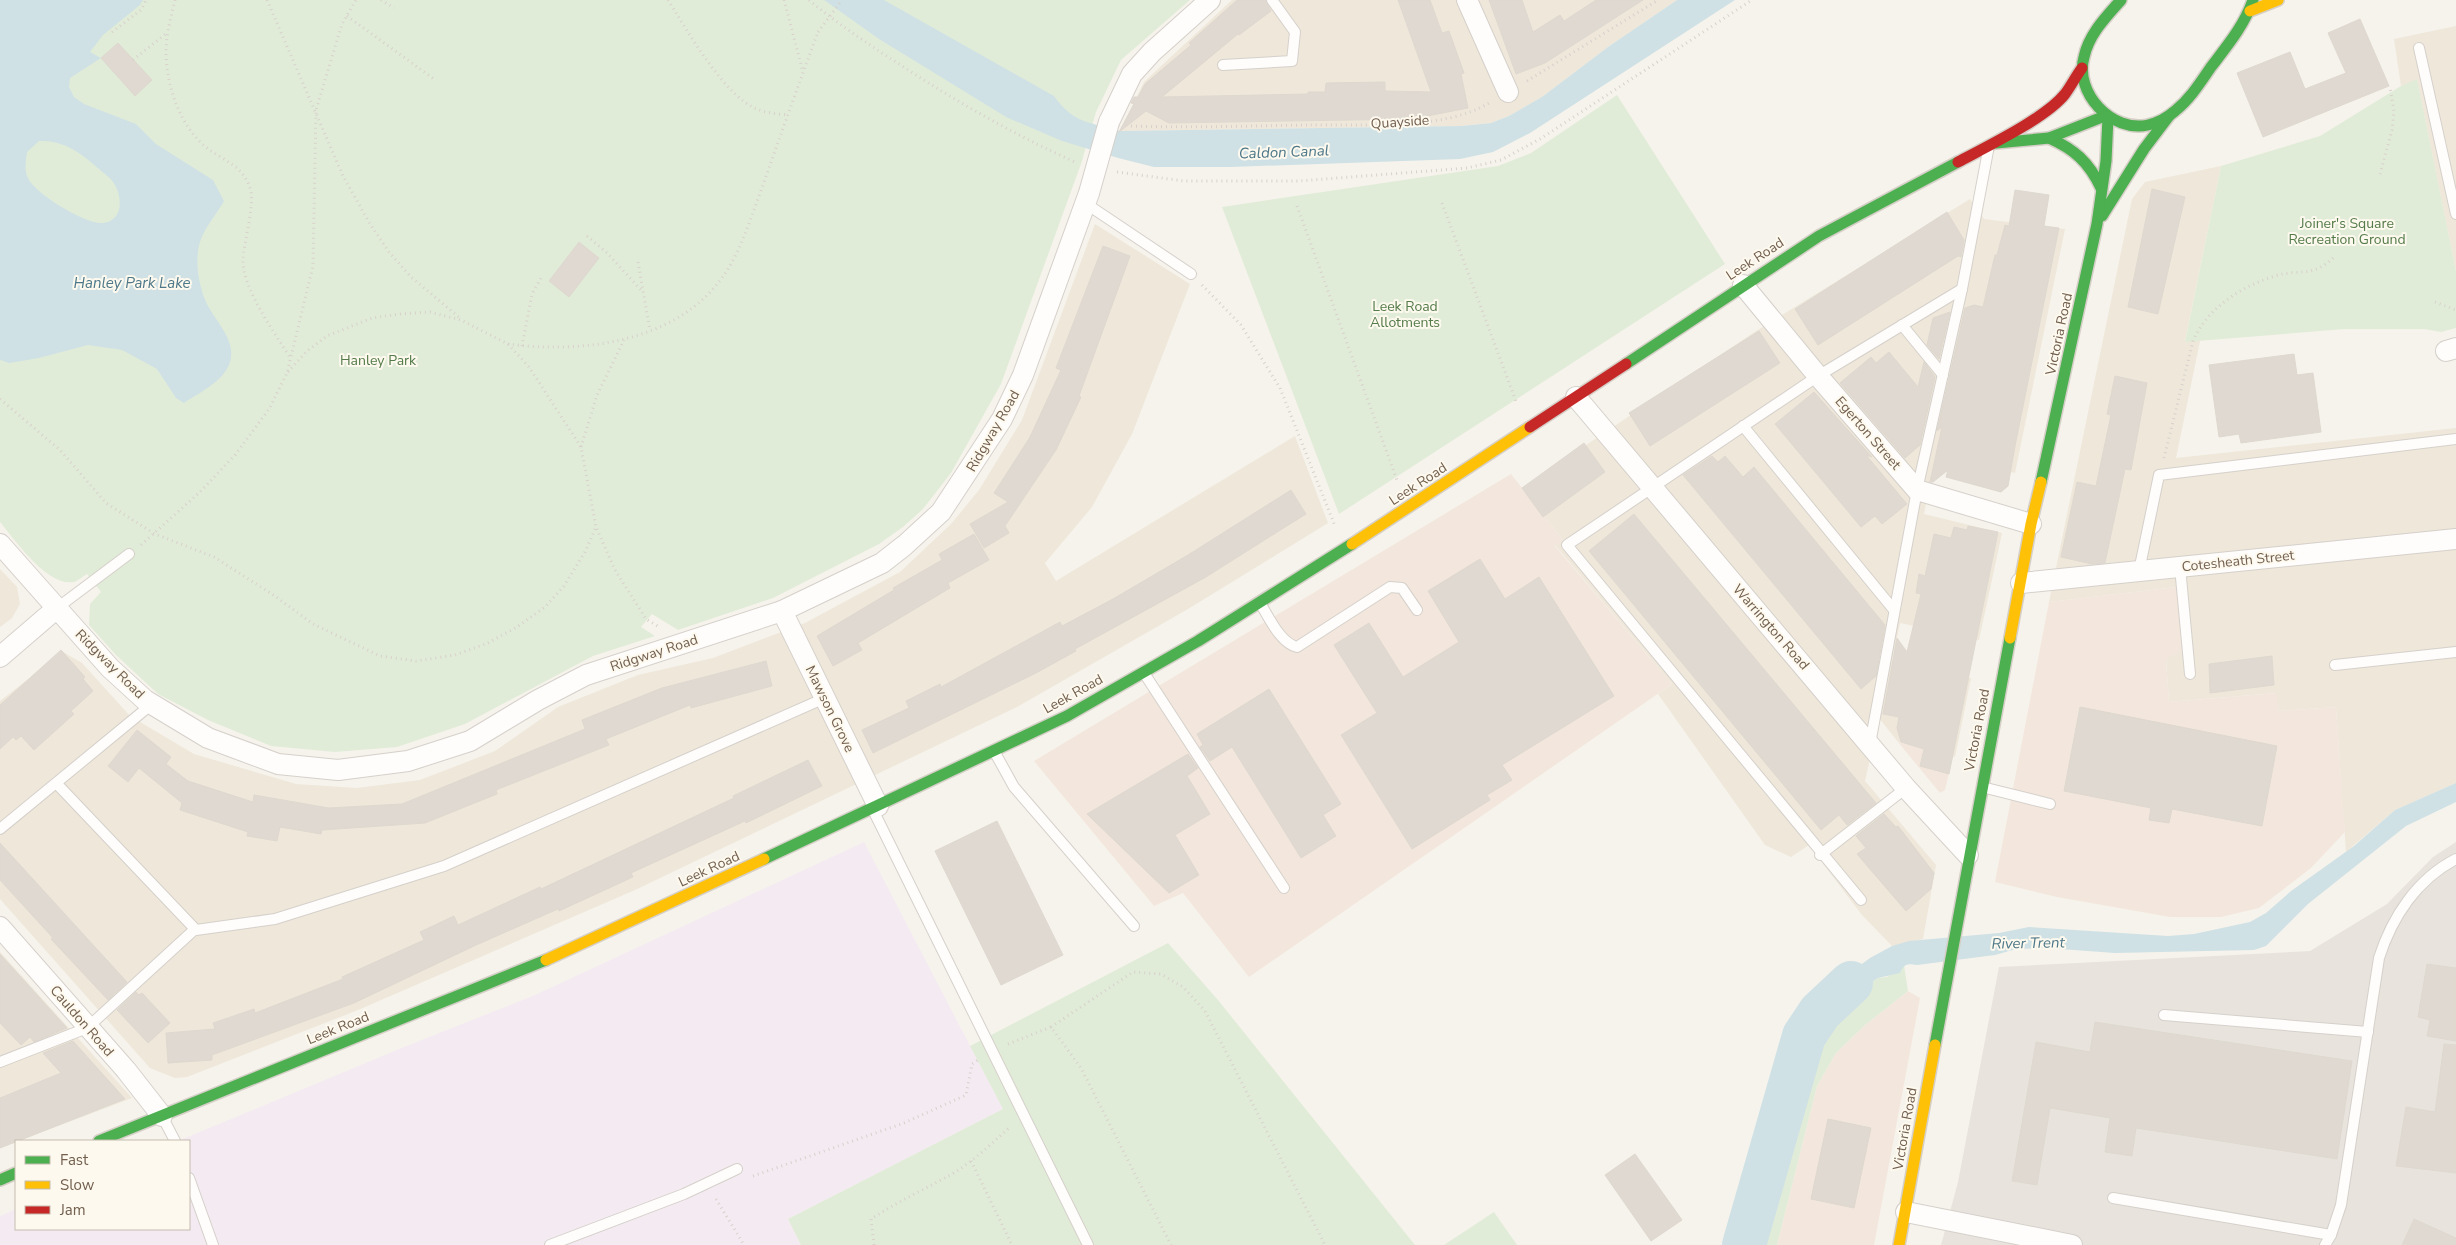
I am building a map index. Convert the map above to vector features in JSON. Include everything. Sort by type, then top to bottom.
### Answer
[{"type":"main road","name":"Leek Road","points":[[102,1140],[566,952],[1067,716],[1144,672],[1344,550],[1819,236],[1991,144],[2053,106],[2065,94],[2082,68],[2088,46],[2121,0]]},
{"type":"main road","points":[[2251,6],[2278,0]]},
{"type":"main road","name":"Victoria Road","points":[[2097,224],[2122,182],[2170,116],[2205,76],[2251,6]]},
{"type":"main road","points":[[2082,68],[2088,91],[2107,116],[2127,126],[2150,124],[2170,116]]},
{"type":"main road","name":"Leek Road","points":[[1991,144],[2048,138],[2107,116]]},
{"type":"main road","name":"Victoria Road","points":[[1899,1245],[1968,855],[2031,524],[2097,224],[2106,161],[2107,116]]},
{"type":"main road","points":[[2048,138],[2065,145],[2083,156],[2093,168],[2101,188]]},
{"type":"main road","points":[[0,1180],[15,1173]]},
{"type":"street","name":"Ridgway Road","points":[[0,544],[110,668],[152,704],[208,738],[278,764],[338,770],[408,761],[470,741],[538,700],[586,675],[782,611],[882,563],[905,546],[942,512],[992,435],[1016,391],[1087,198],[1109,122],[1132,74],[1152,52],[1210,0]]},
{"type":"street","points":[[1467,0],[1508,92]]},
{"type":"street","name":"Egerton Street","points":[[1743,285],[1818,376],[1917,490]]},
{"type":"street","name":"Warrington Road","points":[[1576,398],[1906,788],[1968,855]]},
{"type":"street","points":[[1917,490],[2031,524]]},
{"type":"street","name":"Cotesheath Street","points":[[2021,583],[2456,539]]},
{"type":"street","points":[[0,658],[57,608]]},
{"type":"street","name":"Mawson Grove","points":[[782,611],[878,806]]},
{"type":"street","name":"Cauldon Road","points":[[0,927],[126,1070],[162,1116]]},
{"type":"street","points":[[1906,1212],[2072,1245]]},
{"type":"lane","points":[[1223,65],[1292,61],[1295,32],[1272,0]]},
{"type":"lane","points":[[2419,48],[2456,214]]},
{"type":"lane","points":[[1870,744],[1917,490],[1962,289],[1991,144]]},
{"type":"lane","points":[[1087,198],[1191,274]]},
{"type":"lane","points":[[1861,900],[1567,545],[1650,487],[1818,376],[1962,289]]},
{"type":"lane","points":[[1902,325],[1943,375]]},
{"type":"lane","points":[[1743,426],[1894,610]]},
{"type":"lane","points":[[2139,571],[2159,475],[2456,439]]},
{"type":"lane","points":[[57,608],[129,554]]},
{"type":"lane","points":[[2180,567],[2190,674]]},
{"type":"lane","points":[[1260,602],[1284,640],[1291,646],[1297,647],[1390,587],[1402,588],[1417,610]]},
{"type":"lane","points":[[2335,665],[2456,652]]},
{"type":"lane","points":[[1144,672],[1284,888]]},
{"type":"lane","points":[[0,1062],[87,1028],[194,930],[275,919],[444,866],[825,698]]},
{"type":"lane","points":[[0,829],[152,704]]},
{"type":"lane","points":[[994,751],[1014,787],[1134,926]]},
{"type":"lane","points":[[57,784],[194,930]]},
{"type":"lane","points":[[1982,787],[2050,804]]},
{"type":"lane","points":[[1821,854],[1906,788]]},
{"type":"lane","points":[[878,806],[875,814],[1088,1245]]},
{"type":"lane","points":[[2325,1245],[2331,1235],[2340,1205],[2379,958],[2392,922],[2428,876],[2456,859]]},
{"type":"lane","points":[[2164,1015],[2368,1032]]},
{"type":"lane","points":[[162,1116],[174,1140]]},
{"type":"lane","points":[[550,1245],[684,1194],[737,1169]]},
{"type":"lane","points":[[190,1181],[213,1245]]},
{"type":"lane","points":[[2112,1198],[2331,1235]]},
{"type":"path","points":[[112,32],[141,10],[146,0]]},
{"type":"path","points":[[175,0],[168,32],[166,53],[170,83],[178,108],[191,132],[206,148],[243,173],[251,193],[243,262],[247,280],[264,318],[291,359]]},
{"type":"path","points":[[267,0],[343,176],[380,238],[410,276],[464,322]]},
{"type":"path","points":[[155,534],[200,492],[235,455],[269,409],[287,373],[313,266],[316,110],[342,24],[356,0]]},
{"type":"path","points":[[381,0],[394,8]]},
{"type":"path","points":[[668,0],[727,86],[741,99],[757,109],[788,116]]},
{"type":"path","points":[[784,0],[803,73]]},
{"type":"path","points":[[809,0],[862,40],[965,107],[1018,136],[1081,164]]},
{"type":"path","points":[[287,373],[308,351],[327,336],[372,318],[430,312],[464,322],[508,344],[557,348],[624,339],[650,331],[660,327],[703,299],[724,275],[754,208],[818,32],[842,0]]},
{"type":"path","name":"Quayside","points":[[1109,122],[1122,126],[1174,127],[1412,123],[1473,113],[1658,0]]},
{"type":"path","points":[[1113,171],[1184,181],[1299,181],[1467,168],[1501,160],[1556,128],[1752,0]]},
{"type":"path","points":[[347,16],[434,79]]},
{"type":"path","points":[[133,60],[168,32]]},
{"type":"path","points":[[2380,174],[2393,121],[2394,111],[2390,87]]},
{"type":"path","points":[[1442,203],[1527,430]]},
{"type":"path","points":[[1297,206],[1408,508]]},
{"type":"path","points":[[587,236],[607,253],[643,292]]},
{"type":"path","points":[[2159,475],[2198,328],[2211,314],[2241,290],[2255,282],[2275,276],[2320,270],[2335,256]]},
{"type":"path","points":[[638,262],[650,331]]},
{"type":"path","points":[[1191,274],[1241,325],[1280,388],[1344,550]]},
{"type":"path","points":[[522,346],[532,294],[542,276]]},
{"type":"path","points":[[2435,302],[2456,310]]},
{"type":"path","points":[[582,446],[597,395],[624,339]]},
{"type":"path","points":[[508,344],[529,367],[582,446],[596,527],[615,570],[646,618],[685,643]]},
{"type":"path","points":[[0,398],[60,450],[106,503],[155,534],[214,557],[275,596],[313,624],[380,656],[416,661],[455,655],[488,643],[545,607],[564,586],[585,552],[596,527]]},
{"type":"path","points":[[748,1178],[904,1123],[966,1095],[972,1064],[992,1050],[1051,1027],[1132,972],[1161,974],[1183,987],[1205,1011],[1325,1245]]},
{"type":"path","points":[[1051,1027],[1081,1068],[1172,1245]]},
{"type":"path","points":[[874,1245],[870,1219],[971,1161],[1024,1116]]},
{"type":"path","points":[[971,1161],[1012,1245]]},
{"type":"path","points":[[711,1191],[744,1245]]},
{"type":"shaded area","points":[[1232,0],[1677,0],[1608,47],[1542,97],[1509,116],[1491,123],[1461,126],[1120,131],[1144,82]]},
{"type":"shaded area","points":[[2456,26],[2456,271],[2417,80],[2401,86],[2394,39]]},
{"type":"shaded area","points":[[2221,166],[2185,341],[2200,341],[2176,458],[2456,428],[2456,783],[2395,810],[2346,852],[2336,707],[2279,711],[2275,693],[2169,702],[2166,659],[2176,587],[2049,602],[2132,199],[2145,182]]},
{"type":"shaded area","points":[[1970,199],[1984,219],[2065,229],[2015,473],[1936,455],[1924,514],[2002,533],[1979,640],[1900,623],[1892,662],[1971,678],[1955,757],[1898,742],[1879,718],[1865,781],[1936,865],[1923,939],[1892,946],[1862,915],[1809,845],[1791,857],[1765,845],[1658,694],[1672,684],[1555,545],[1563,540],[1522,488],[1756,331]]},
{"type":"shaded area","points":[[1095,224],[1190,284],[1132,434],[1092,507],[1045,563],[1056,581],[1295,436],[1328,523],[1188,609],[1017,707],[635,890],[358,1010],[187,1077],[175,1078],[150,1068],[0,899],[0,701],[63,652],[82,663],[130,716],[194,754],[296,784],[357,788],[420,780],[495,751],[558,707],[638,675],[713,658],[805,623],[900,572],[951,524],[979,490],[1022,420]]},
{"type":"shaded area","points":[[1511,474],[1563,540],[1555,546],[1672,684],[1249,977],[1183,893],[1154,906],[1034,761]]},
{"type":"shaded area","points":[[0,569],[17,587],[20,604],[12,618],[0,627]]},
{"type":"shaded area","points":[[2176,587],[2184,650],[2166,659],[2169,702],[2276,693],[2279,711],[2336,707],[2345,832],[2311,868],[2259,908],[2221,917],[2170,917],[2057,897],[1995,882],[2049,602]]},
{"type":"shaded area","points":[[1898,742],[1953,756],[1945,790],[1940,793]]},
{"type":"shaded area","points":[[864,842],[1003,1109],[788,1219],[801,1245],[0,1245],[0,1216],[15,1209],[15,1230],[190,1230],[190,1140],[180,1140],[535,995]]},
{"type":"shaded area","points":[[2456,842],[2456,1245],[1941,1245],[1958,1182],[1999,967],[2310,951],[2387,904],[2433,857]]},
{"type":"shaded area","points":[[0,952],[132,1098],[21,1140],[15,1140],[15,1142],[0,1148]]},
{"type":"shaded area","points":[[1908,991],[1920,998],[1874,1245],[1777,1245],[1817,1086],[1836,1053],[1864,1026]]},
{"type":"green space","name":"Hanley Park","points":[[0,0],[1190,0],[1121,60],[1096,112],[1081,164],[1001,384],[951,473],[923,509],[903,527],[879,544],[773,598],[678,630],[652,614],[641,627],[655,636],[593,656],[465,724],[397,747],[335,752],[271,746],[208,720],[158,694],[116,655],[89,625],[90,604],[101,592],[87,574],[74,582],[64,582],[53,577],[32,561],[0,522]]},
{"type":"green space","name":"Joiner's Square Recreation Ground","points":[[2417,79],[2456,271],[2456,328],[2441,332],[2424,329],[2345,329],[2185,342],[2221,166],[2320,136],[2401,86]]},
{"type":"green space","name":"Leek Road Allotments","points":[[1617,95],[1725,264],[1339,514],[1222,207],[1498,166],[1531,153]]},
{"type":"green space","points":[[1168,943],[1218,1000],[1415,1245],[801,1245],[788,1219],[1003,1109],[970,1046]]},
{"type":"green space","points":[[1904,965],[1908,991],[1864,1026],[1836,1053],[1817,1086],[1777,1245],[1751,1245],[1784,1128],[1827,1022],[1850,997],[1878,978],[1887,977]]},
{"type":"green space","points":[[1494,1212],[1517,1245],[1444,1245]]},
{"type":"water","name":"Hanley Park Lake","points":[[0,0],[143,0],[140,5],[103,35],[90,52],[101,58],[70,78],[69,87],[74,97],[84,104],[136,124],[156,144],[213,180],[224,201],[208,225],[199,245],[197,257],[199,280],[204,297],[224,331],[231,348],[228,367],[215,383],[184,403],[176,398],[157,369],[122,350],[88,345],[39,358],[9,363],[0,360]],"holes":[[[39,141],[64,145],[79,153],[112,180],[119,194],[120,201],[118,213],[114,218],[109,222],[101,223],[83,218],[61,207],[32,185],[26,172],[27,152]]]},
{"type":"water","name":"Caldon Canal","points":[[824,0],[884,0],[1054,96],[1069,112],[1083,121],[1120,131],[1461,126],[1491,123],[1509,116],[1542,97],[1608,47],[1677,0],[1735,0],[1530,133],[1493,152],[1460,159],[1231,167],[1154,167],[1062,141],[1006,117],[879,39]]},
{"type":"water","points":[[2456,783],[2456,802],[2406,826],[2308,904],[2266,946],[2254,950],[2115,953],[2046,948],[2016,949],[1995,955],[1917,965],[1908,964],[1904,966],[1900,973],[1878,978],[1850,997],[1827,1022],[1795,1031],[1810,1008],[1825,991],[1870,958],[1892,946],[1909,941],[1999,933],[2029,927],[2168,936],[2194,934],[2250,922],[2266,913],[2291,891],[2354,846],[2395,810]]},
{"type":"building","points":[[1237,0],[1265,0],[1271,11],[1238,34],[1162,97],[1308,94],[1308,92],[1325,92],[1326,83],[1385,82],[1385,91],[1431,92],[1398,0],[1430,0],[1442,33],[1449,31],[1464,73],[1461,74],[1468,108],[1412,119],[1169,123],[1146,111],[1119,132],[1134,104],[1131,103],[1134,97],[1138,97],[1145,84],[1191,45],[1189,43]]},
{"type":"building","points":[[1489,0],[1522,0],[1533,32],[1560,15],[1564,21],[1596,0],[1643,0],[1545,63],[1516,74]]},
{"type":"building","points":[[2360,19],[2389,86],[2263,137],[2237,73],[2290,52],[2305,89],[2346,73],[2328,33]]},
{"type":"building","points":[[118,43],[152,80],[135,96],[101,58]]},
{"type":"building","points":[[2152,189],[2185,197],[2158,314],[2128,307]]},
{"type":"building","points":[[2015,190],[2049,195],[2044,226],[2059,228],[2008,486],[2001,492],[1946,477],[1948,470],[1933,482],[1930,482],[1942,427],[1937,431],[1965,308],[1974,305],[1983,307],[1995,255],[1997,255],[2005,225],[2009,226]]},
{"type":"building","points":[[1947,212],[1964,240],[1961,257],[1958,256],[1818,345],[1795,309]]},
{"type":"building","points":[[579,242],[599,258],[569,297],[549,281]]},
{"type":"building","points":[[1103,246],[1130,256],[1079,396],[1081,397],[1056,450],[1005,526],[1009,533],[984,548],[970,524],[1008,502],[994,493],[1030,437],[1061,370],[1056,368]]},
{"type":"building","points":[[1950,312],[1939,359],[1927,345],[1933,318]]},
{"type":"building","points":[[1759,331],[1780,363],[1650,446],[1629,413]]},
{"type":"building","points":[[1889,352],[1918,387],[1924,362],[1935,377],[1920,445],[1905,458],[1840,383],[1871,357],[1876,363]]},
{"type":"building","points":[[2294,354],[2297,375],[2313,373],[2321,432],[2241,443],[2239,434],[2219,437],[2209,365]]},
{"type":"building","points":[[2115,376],[2147,383],[2131,470],[2125,469],[2105,563],[2092,564],[2061,557],[2077,482],[2096,486],[2111,415],[2107,414]]},
{"type":"building","points":[[1814,392],[1872,457],[1866,455],[1907,504],[1882,524],[1875,516],[1861,527],[1775,424]]},
{"type":"building","points":[[1584,443],[1605,472],[1543,517],[1522,488]]},
{"type":"building","points":[[1712,456],[1718,462],[1725,456],[1743,477],[1754,467],[1885,625],[1876,676],[1861,689],[1683,475]]},
{"type":"building","points":[[1291,490],[1306,514],[1206,577],[1075,649],[1076,651],[1036,673],[873,753],[862,730],[909,708],[906,701],[940,684],[941,687],[1060,622],[1062,626],[1113,599],[1188,555]]},
{"type":"building","points":[[1634,514],[1876,803],[1847,825],[1839,815],[1821,830],[1589,551]]},
{"type":"building","points":[[1968,526],[1998,532],[1949,774],[1920,766],[1924,749],[1901,742],[1897,728],[1899,717],[1883,714],[1897,638],[1907,652],[1921,594],[1916,593],[1919,574],[1925,576],[1934,534],[1951,538],[1954,527],[1967,530]]},
{"type":"building","points":[[974,534],[989,560],[948,583],[950,588],[858,643],[862,650],[833,666],[817,636],[894,590],[893,588],[942,560],[939,554]]},
{"type":"building","points":[[1480,559],[1505,599],[1539,577],[1614,696],[1502,765],[1512,780],[1487,795],[1490,800],[1412,849],[1341,735],[1377,713],[1334,645],[1369,623],[1403,677],[1459,642],[1428,591]]},
{"type":"building","points":[[61,650],[85,677],[83,679],[93,691],[71,711],[74,714],[34,750],[21,736],[16,740],[13,737],[0,749],[0,705]]},
{"type":"building","points":[[2272,656],[2274,685],[2210,693],[2209,664]]},
{"type":"building","points":[[766,661],[772,686],[691,708],[690,705],[606,739],[609,745],[496,790],[497,794],[425,823],[322,830],[321,834],[280,827],[277,841],[247,836],[248,832],[180,810],[182,803],[139,768],[128,782],[108,766],[137,730],[171,757],[166,764],[188,781],[253,802],[254,795],[329,808],[402,804],[585,729],[582,720],[662,688]]},
{"type":"building","points":[[1269,689],[1341,804],[1323,815],[1336,836],[1301,858],[1232,747],[1210,761],[1200,747],[1203,745],[1197,734]]},
{"type":"building","points":[[2080,707],[2277,746],[2262,826],[2172,809],[2169,823],[2149,820],[2151,808],[2064,791]]},
{"type":"building","points":[[1188,754],[1198,768],[1187,776],[1210,814],[1175,835],[1199,875],[1169,893],[1087,814]]},
{"type":"building","points":[[808,760],[822,786],[746,823],[745,821],[631,873],[633,877],[559,911],[558,909],[474,946],[354,1003],[212,1055],[212,1060],[168,1063],[166,1033],[215,1029],[213,1023],[254,1009],[255,1013],[343,979],[342,977],[424,940],[420,932],[454,916],[458,925],[540,887],[541,889],[734,798],[733,796]]},
{"type":"building","points":[[1884,814],[1896,827],[1898,826],[1934,873],[1931,889],[1906,911],[1857,854],[1866,848],[1856,836]]},
{"type":"building","points":[[997,821],[1063,955],[1001,985],[935,851]]},
{"type":"building","points":[[0,843],[127,982],[108,1000],[51,939],[53,938],[0,880]]},
{"type":"building","points":[[0,954],[67,1028],[34,1042],[30,1037],[21,1045],[0,1023]]},
{"type":"building","points":[[2427,964],[2456,968],[2456,1041],[2427,1036],[2430,1020],[2418,1017]]},
{"type":"building","points":[[136,992],[139,995],[142,993],[170,1023],[148,1043],[117,1010]]},
{"type":"building","points":[[2095,1022],[2352,1061],[2337,1159],[2136,1128],[2132,1156],[2105,1152],[2110,1118],[2050,1108],[2037,1185],[2012,1181],[2036,1042],[2090,1052]]},
{"type":"building","points":[[73,1041],[125,1099],[20,1140],[15,1140],[15,1142],[0,1148],[0,1098],[61,1073],[43,1053]]},
{"type":"building","points":[[2444,1044],[2456,1045],[2456,1173],[2396,1166],[2406,1107],[2435,1112]]},
{"type":"building","points":[[1828,1119],[1871,1128],[1854,1208],[1811,1199]]},
{"type":"building","points":[[1635,1154],[1682,1220],[1651,1241],[1605,1175]]},
{"type":"building","points":[[2414,1219],[2456,1238],[2456,1245],[2402,1245]]},
{"type":"waterway","name":"River Trent","points":[[1744,1245],[1804,1036],[1820,1012],[1851,983]]},
{"type":"traffic: fast","points":[[2121,0],[2099,26],[2090,41],[2086,49],[2082,71],[2090,96],[2099,108],[2121,123],[2135,126],[2159,122],[2172,114],[2185,101],[2235,35],[2253,0]]},
{"type":"traffic: fast","points":[[1996,143],[2049,138],[2105,116]]},
{"type":"traffic: fast","points":[[2102,216],[2144,149],[2169,116]]},
{"type":"traffic: fast","points":[[2041,482],[2097,224],[2106,161],[2108,117]]},
{"type":"traffic: fast","points":[[2049,138],[2080,157],[2101,188]]},
{"type":"traffic: fast","points":[[1626,364],[1819,236],[1958,162]]},
{"type":"traffic: fast","points":[[764,859],[1067,716],[1198,641],[1352,544]]},
{"type":"traffic: fast","points":[[1935,1045],[2010,638]]},
{"type":"traffic: fast","points":[[101,1140],[546,960]]},
{"type":"traffic: fast","points":[[0,1180],[15,1173]]},
{"type":"traffic: slow","points":[[2250,11],[2278,0]]},
{"type":"traffic: slow","points":[[1352,544],[1530,427]]},
{"type":"traffic: slow","points":[[2010,638],[2031,524],[2041,482]]},
{"type":"traffic: slow","points":[[546,960],[764,859]]},
{"type":"traffic: slow","points":[[1899,1245],[1935,1045]]},
{"type":"traffic: jam","points":[[1958,162],[2044,113],[2065,94],[2082,68]]},
{"type":"traffic: jam","points":[[1530,427],[1626,364]]}]
